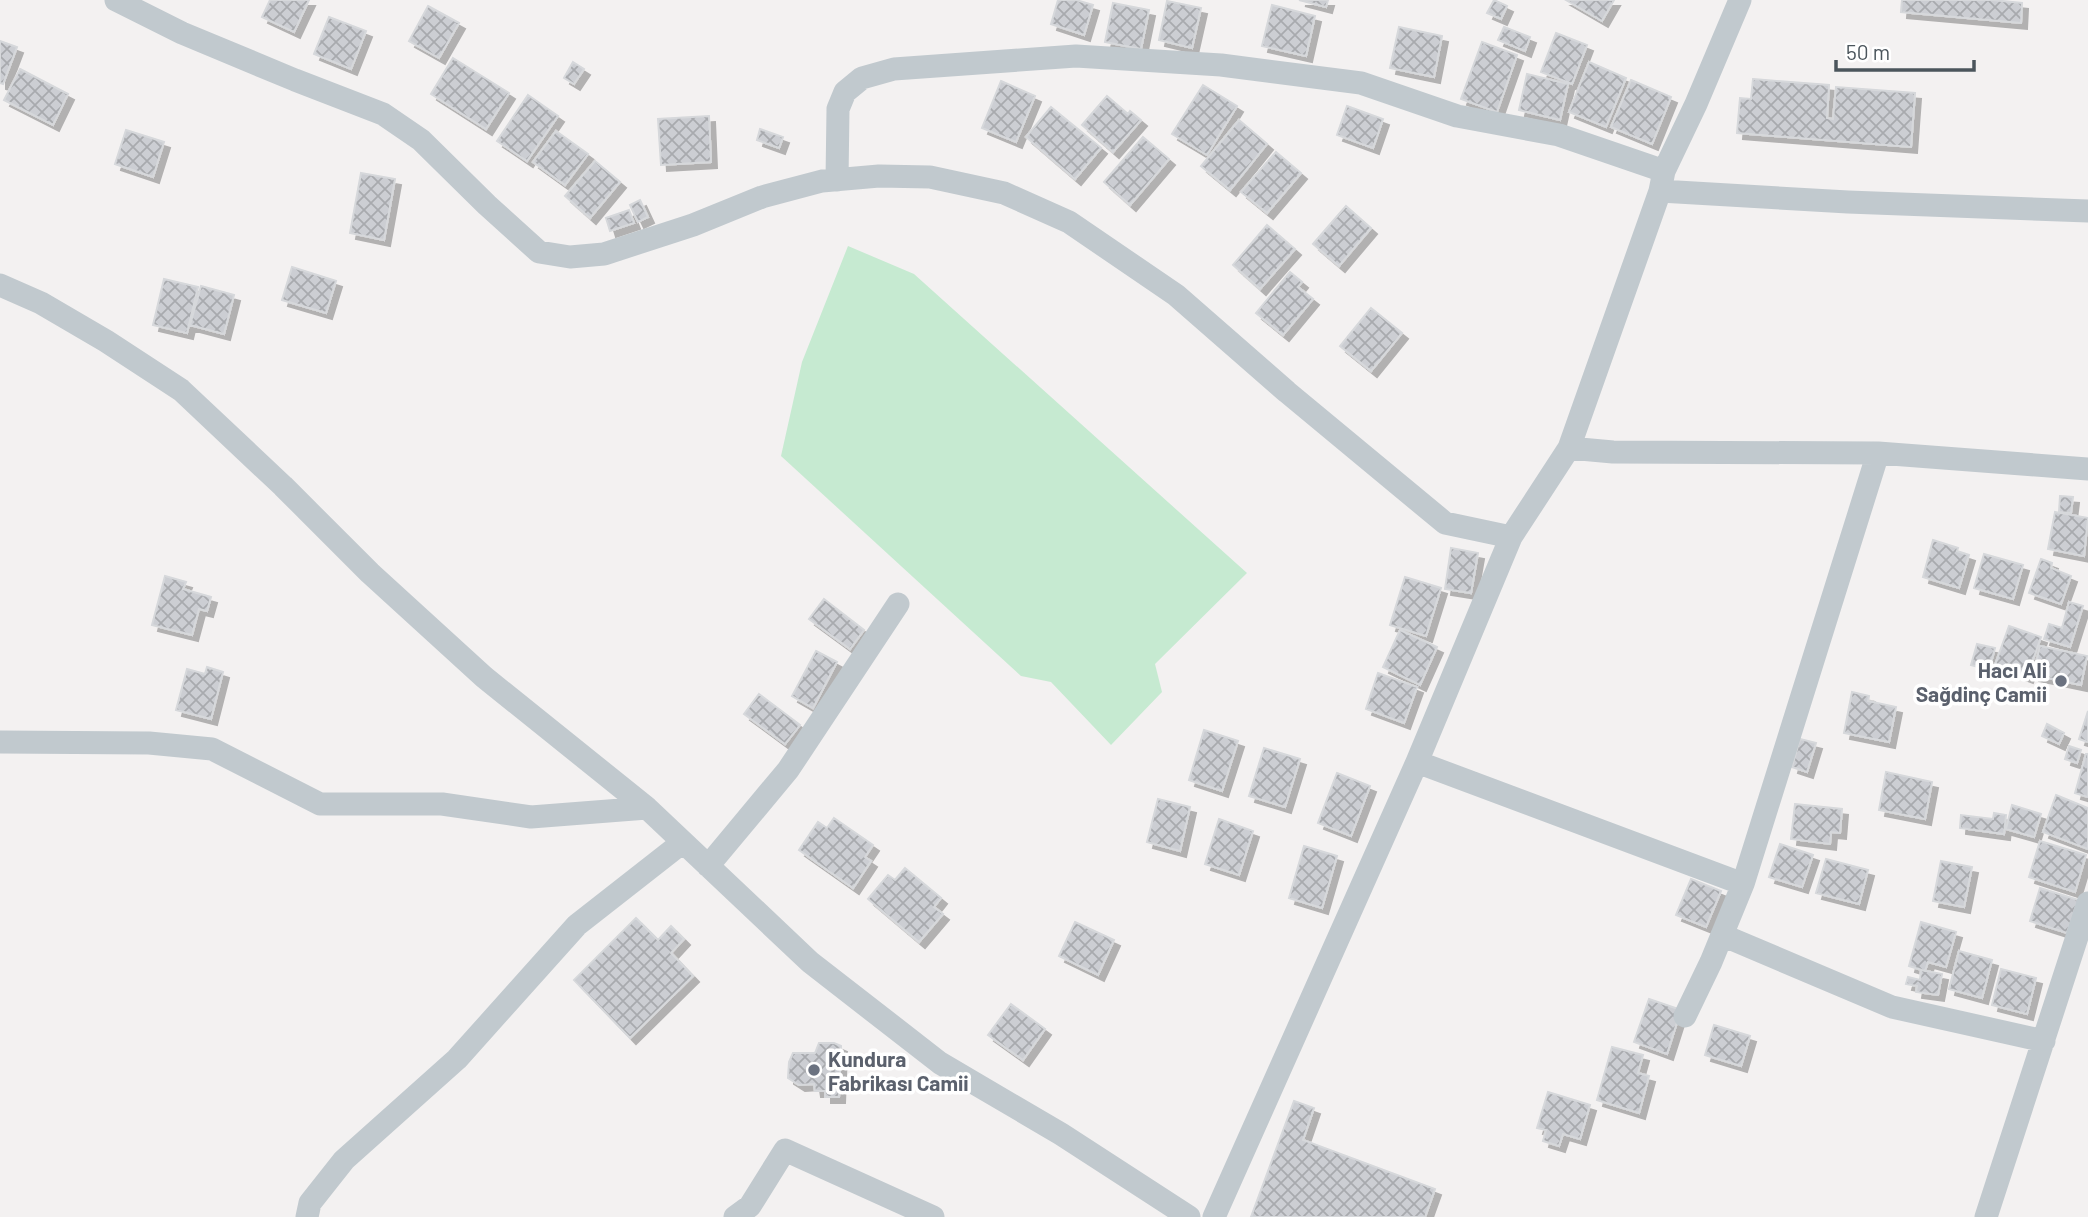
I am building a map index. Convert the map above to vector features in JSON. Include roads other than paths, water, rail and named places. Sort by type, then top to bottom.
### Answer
[{"type":"street","points":[[116,0],[182,33],[383,114],[421,140],[486,205],[539,252],[570,257],[604,254],[693,226],[762,197],[822,181],[879,176],[930,177],[1004,193],[1069,222],[1176,295],[1287,392],[1445,523],[1511,537]]},
{"type":"street","points":[[1214,1217],[1417,762],[1511,537],[1569,448],[1662,181],[1740,0]]},
{"type":"street","points":[[837,180],[838,109],[845,92],[862,78],[894,69],[1076,56],[1221,65],[1361,83],[1457,116],[1559,135],[1662,181],[1848,202],[2088,211]]},
{"type":"street","points":[[0,285],[41,303],[181,390],[370,573],[484,677],[647,808],[810,962],[940,1063],[1061,1134],[1189,1217]]},
{"type":"street","points":[[1569,448],[1613,452],[1878,453],[2088,469]]},
{"type":"street","points":[[1685,1016],[1743,884],[1878,453]]},
{"type":"street","points":[[708,866],[789,770],[898,604]]},
{"type":"street","points":[[0,742],[149,743],[212,749],[320,804],[442,804],[531,817],[647,808]]},
{"type":"street","points":[[1417,762],[1743,884]]},
{"type":"street","points":[[307,1217],[310,1203],[344,1160],[457,1059],[577,925],[683,842]]},
{"type":"street","points":[[1986,1217],[2088,903]]},
{"type":"street","points":[[1722,935],[1892,1007],[2044,1041]]},
{"type":"street","points":[[735,1217],[750,1206],[785,1150],[933,1217]]},
{"type":"place","name":"Hacı Ali Sağdinç Camii","points":[[2061,681]]},
{"type":"place","name":"Kundura Fabrikası Camii","points":[[814,1070]]}]
